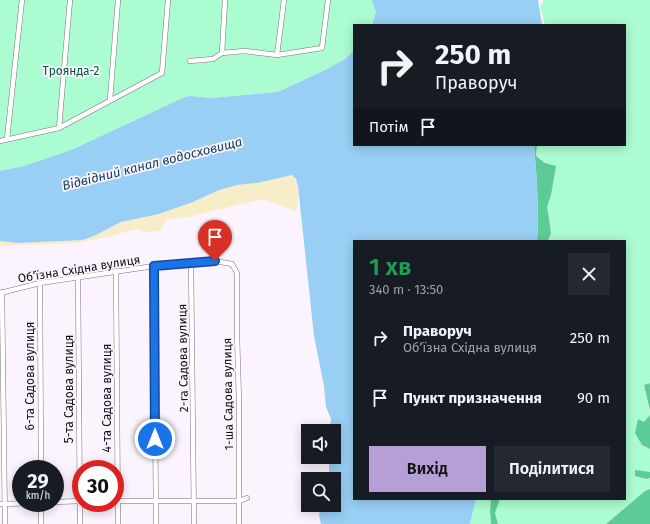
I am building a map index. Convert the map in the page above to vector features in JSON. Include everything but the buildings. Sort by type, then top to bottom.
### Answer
[{"type":"street","points":[[7,139],[22,0]]},
{"type":"street","points":[[59,128],[70,0]]},
{"type":"street","points":[[110,100],[118,0]]},
{"type":"street","points":[[0,141],[59,128],[162,73],[168,0]]},
{"type":"street","points":[[222,53],[225,0]]},
{"type":"street","points":[[278,55],[284,0]]},
{"type":"street","points":[[190,60],[213,59],[222,53],[245,51],[278,55],[322,48],[328,0]]},
{"type":"street","name":"Обʼїзна Східна вулиця","points":[[1,293],[40,283],[154,266],[215,261],[232,264]]},
{"type":"street","name":"2-га Садова вулиця","points":[[191,264],[194,524]]},
{"type":"street","name":"1-ша Садова вулиця","points":[[232,264],[237,273],[239,524]]},
{"type":"street","points":[[154,266],[156,524]]},
{"type":"street","name":"4-та Садова вулиця","points":[[116,272],[116,460]]},
{"type":"street","name":"5-та Садова вулиця","points":[[78,277],[80,460]]},
{"type":"street","name":"6-та Садова вулиця","points":[[40,283],[41,460]]},
{"type":"street","points":[[1,293],[2,504],[5,524]]},
{"type":"street","points":[[124,501],[238,501],[248,498]]},
{"type":"street","points":[[2,504],[12,504]]},
{"type":"street","points":[[41,512],[41,524]]},
{"type":"street","name":"5-та Садова вулиця","points":[[80,512],[80,524]]},
{"type":"street","name":"4-та Садова вулиця","points":[[117,512],[118,524]]},
{"type":"green space","name":"Троянда-2","points":[[0,0],[372,0],[376,12],[372,24],[353,24],[353,52],[345,59],[327,69],[278,92],[210,98],[185,97],[71,150],[24,166],[0,171]]},
{"type":"green space","points":[[543,0],[650,0],[650,385],[648,383],[644,385],[650,415],[644,422],[638,420],[642,445],[650,449],[650,472],[635,471],[647,479],[650,478],[650,489],[645,491],[606,524],[498,524],[495,513],[500,500],[626,500],[626,240],[548,240],[551,233],[547,207],[551,195],[545,163],[536,156],[537,146],[626,146],[626,24],[545,24],[540,6],[543,3]]},
{"type":"green space","points":[[534,146],[537,146],[536,156],[545,163],[556,166],[551,195],[547,207],[551,233],[548,240],[537,240],[537,183]]},
{"type":"green space","points":[[649,383],[650,385],[650,411],[644,385]]},
{"type":"green space","points":[[650,415],[650,449],[642,445],[635,433],[638,419],[644,422]]},
{"type":"green space","points":[[635,470],[650,472],[650,478],[647,479],[635,476]]},
{"type":"green space","points":[[650,489],[650,524],[606,524],[645,491]]},
{"type":"green space","points":[[476,500],[491,500],[491,524],[470,524]]},
{"type":"green space","points":[[491,500],[500,500],[495,513],[498,524],[491,524]]},
{"type":"sand","points":[[292,174],[298,187],[296,211],[262,199],[188,217],[166,220],[161,231],[145,232],[137,229],[77,243],[0,246],[0,241],[18,243],[83,240],[121,222],[159,214],[193,202],[219,190],[237,185],[257,183]]},
{"type":"water","points":[[372,0],[538,0],[542,24],[372,24],[376,12]]},
{"type":"water","name":"Відвідний канал водосховища","points":[[353,52],[353,146],[534,146],[537,183],[537,240],[353,240],[353,500],[476,500],[470,524],[321,524],[320,512],[341,512],[341,472],[329,472],[329,464],[341,464],[341,424],[331,424],[331,419],[326,407],[324,386],[314,336],[298,186],[296,179],[292,175],[257,183],[237,185],[219,190],[193,202],[159,214],[121,222],[83,240],[18,243],[0,241],[0,171],[24,166],[71,150],[185,97],[210,98],[278,92],[345,59]]},
{"type":"route","points":[[155,439],[154,266],[215,261]]}]
